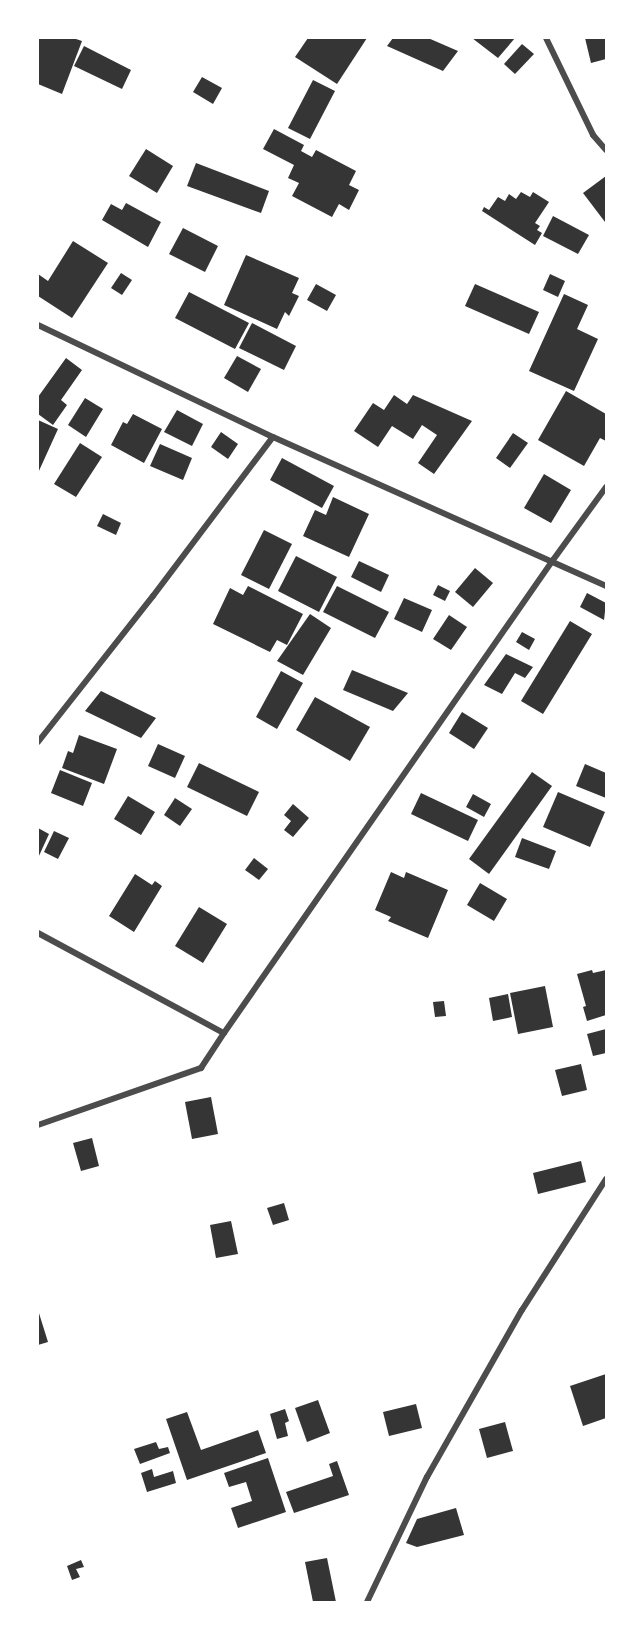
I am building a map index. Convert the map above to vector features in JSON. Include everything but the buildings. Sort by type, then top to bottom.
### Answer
[{"type":"street","points":[[546,38],[593,135],[606,150]]},
{"type":"street","points":[[38,325],[273,438],[553,560],[606,586]]},
{"type":"street","points":[[38,742],[273,438]]},
{"type":"street","points":[[38,1125],[201,1068],[553,560],[606,488]]},
{"type":"street","points":[[38,933],[224,1033]]},
{"type":"street","points":[[367,1602],[438,1458],[522,1310],[606,1179]]}]
